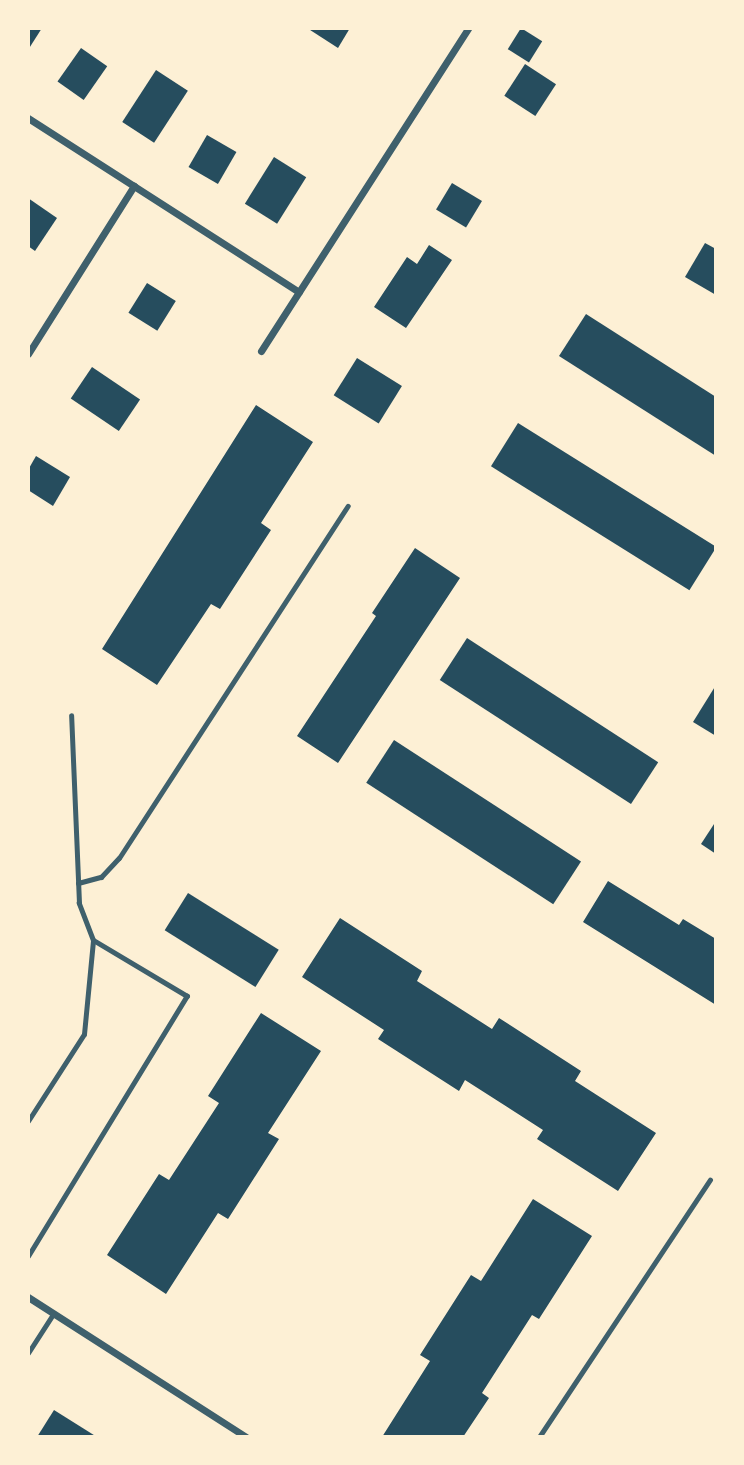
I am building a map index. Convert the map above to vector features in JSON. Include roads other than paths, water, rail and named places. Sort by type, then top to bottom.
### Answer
[{"type":"street","points":[[261,351],[468,28]]},
{"type":"street","points":[[28,118],[299,292]]},
{"type":"street","points":[[28,354],[134,186]]},
{"type":"street","points":[[28,1297],[246,1437]]},
{"type":"lane","points":[[78,883],[102,877],[119,858],[348,506]]},
{"type":"lane","points":[[28,1121],[84,1034],[93,940],[79,903],[71,715]]},
{"type":"lane","points":[[28,1256],[187,996],[93,940]]},
{"type":"lane","points":[[539,1437],[710,1180]]},
{"type":"lane","points":[[28,1353],[53,1314]]}]
